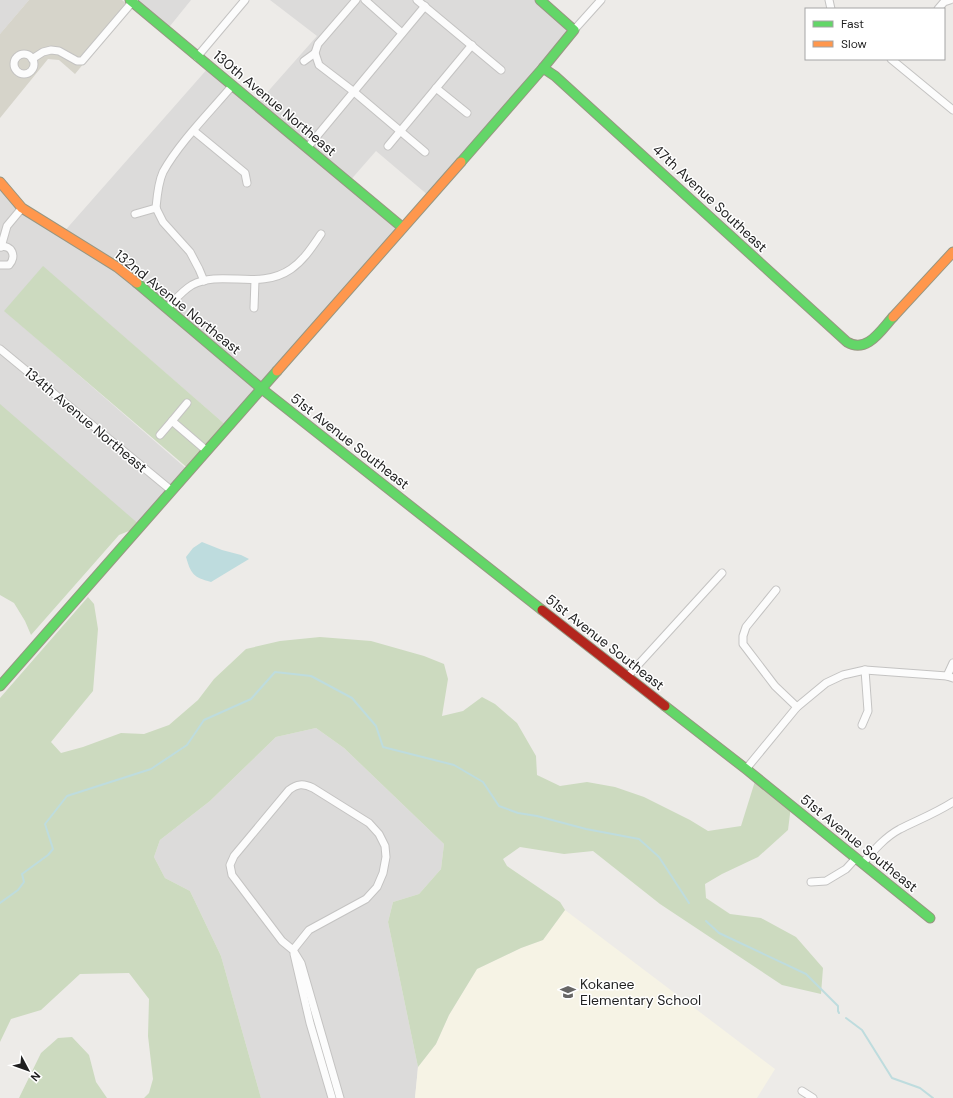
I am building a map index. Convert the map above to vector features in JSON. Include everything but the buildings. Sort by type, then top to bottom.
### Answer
[{"type":"street","points":[[198,57],[245,0]]},
{"type":"street","points":[[304,61],[315,53],[318,44],[356,0]]},
{"type":"street","points":[[365,0],[402,33]]},
{"type":"street","points":[[417,0],[501,70]]},
{"type":"street","points":[[540,0],[574,30]]},
{"type":"street","points":[[0,686],[262,389],[601,0]]},
{"type":"street","points":[[939,8],[944,2],[950,0]]},
{"type":"street","points":[[32,59],[43,52],[51,50],[59,51],[77,61],[82,62],[132,1]]},
{"type":"street","name":"130th Avenue Northeast","points":[[132,1],[402,227]]},
{"type":"street","points":[[307,148],[425,6]]},
{"type":"street","points":[[388,146],[399,130],[472,45]]},
{"type":"street","points":[[315,53],[319,65],[353,91],[425,152]]},
{"type":"street","points":[[893,60],[953,110]]},
{"type":"street","name":"47th Avenue Southeast","points":[[543,68],[555,76],[629,142],[846,342],[858,347],[865,346],[953,252]]},
{"type":"street","points":[[204,281],[190,252],[163,222],[156,208],[157,192],[163,173],[194,131],[232,86]]},
{"type":"street","points":[[436,88],[467,114]]},
{"type":"street","points":[[194,131],[245,173],[247,183]]},
{"type":"street","name":"132nd Avenue Northeast","points":[[0,182],[22,208],[117,267],[262,389]]},
{"type":"street","points":[[0,266],[9,265],[14,257],[10,248],[4,246],[0,247],[6,226],[22,208]]},
{"type":"street","points":[[135,214],[156,208]]},
{"type":"street","points":[[167,308],[192,285],[204,281],[224,279],[255,280],[272,278],[290,270],[309,251],[320,234]]},
{"type":"street","points":[[254,308],[255,280]]},
{"type":"street","name":"134th Avenue Northeast","points":[[0,349],[172,491]]},
{"type":"street","name":"51st Avenue Southeast","points":[[262,389],[746,769],[930,918]]},
{"type":"street","points":[[160,435],[187,403]]},
{"type":"street","points":[[172,421],[207,451]]},
{"type":"street","points":[[627,677],[722,573]]},
{"type":"street","points":[[776,590],[746,627],[743,636],[743,644],[775,686],[797,707]]},
{"type":"street","points":[[746,769],[797,707],[826,683],[843,675],[865,670],[950,677],[953,663]]},
{"type":"street","points":[[862,725],[868,711],[865,670]]},
{"type":"street","points":[[335,1096],[312,1029],[293,950],[309,930],[366,898],[377,887],[383,873],[386,857],[385,846],[379,834],[369,823],[305,784],[296,785],[289,790],[234,856],[230,865],[232,875],[243,891],[282,941],[293,950],[301,962],[320,1028],[335,1096]]},
{"type":"street","points":[[812,882],[826,881],[859,860],[899,830],[953,802]]},
{"type":"street","points":[[312,1029],[320,1028]]},
{"type":"street","points":[[802,1091],[814,1098]]},
{"type":"shaded area","points":[[0,0],[29,0],[0,34]]},
{"type":"shaded area","points":[[29,0],[122,0],[130,7],[75,74],[59,60],[48,59],[0,118],[0,34]]},
{"type":"shaded area","points":[[130,0],[191,0],[166,31]]},
{"type":"shaded area","points":[[270,0],[540,0],[574,30],[429,196],[376,151],[348,183],[402,227],[228,427],[43,267],[5,311],[189,471],[140,526],[0,405],[0,182],[23,208],[62,234],[209,67],[256,105],[317,36]]},
{"type":"shaded area","points":[[316,728],[344,748],[444,844],[441,869],[419,894],[393,902],[388,922],[418,1067],[415,1098],[261,1098],[221,956],[190,891],[165,878],[154,857],[160,840],[210,801],[276,737]]},
{"type":"shaded area","name":"Kokanee Elementary School","points":[[565,910],[775,1069],[757,1098],[415,1098],[418,1067],[436,1044],[449,1015],[477,969],[521,948],[543,940]]},
{"type":"green space","points":[[43,266],[228,427],[190,470],[4,311]]},
{"type":"green space","points":[[0,404],[141,526],[119,535],[31,635],[25,621],[14,603],[0,595]]},
{"type":"green space","points":[[88,597],[94,604],[98,629],[93,691],[51,742],[61,753],[83,747],[121,733],[144,734],[169,725],[198,700],[214,679],[246,649],[280,641],[320,637],[371,641],[424,656],[444,664],[448,679],[442,716],[463,711],[482,697],[495,704],[517,723],[536,756],[537,775],[560,786],[587,782],[615,787],[644,797],[690,820],[708,831],[741,826],[756,778],[791,806],[788,830],[758,857],[705,884],[706,898],[730,914],[761,918],[796,937],[823,968],[821,994],[782,985],[660,904],[593,851],[564,854],[520,847],[503,859],[507,866],[560,902],[565,910],[543,940],[521,948],[477,969],[449,1015],[436,1044],[418,1067],[388,922],[393,902],[419,894],[441,869],[444,844],[344,748],[316,728],[276,737],[210,801],[160,840],[154,857],[165,878],[190,891],[221,956],[261,1098],[144,1098],[149,1093],[153,1079],[148,1036],[149,999],[129,973],[80,974],[41,1010],[11,1019],[0,1042],[0,698]]},
{"type":"green space","points":[[72,1037],[89,1055],[96,1082],[107,1098],[19,1098],[41,1053],[58,1038]]},
{"type":"water","points":[[202,542],[249,559],[211,582],[205,580],[196,576],[191,571],[186,557],[193,548]]},
{"type":"waterway","points":[[0,903],[18,890],[24,882],[22,874],[48,855],[53,849],[45,824],[67,796],[151,769],[187,745],[204,720],[251,699],[275,672],[311,676],[352,698],[376,726],[383,747],[454,765],[483,782],[499,806],[518,813],[537,816],[586,829],[639,839],[659,857],[689,903]]},
{"type":"waterway","points":[[706,921],[719,933],[806,974],[838,1006],[839,1013]]},
{"type":"waterway","points":[[846,1018],[862,1030],[892,1078],[920,1088],[933,1098]]},
{"type":"traffic: fast","points":[[130,0],[402,227]]},
{"type":"traffic: fast","points":[[461,162],[574,30],[540,0]]},
{"type":"traffic: fast","points":[[543,68],[555,76],[847,342],[854,345],[867,343],[873,339],[893,317]]},
{"type":"traffic: fast","points":[[137,283],[262,389],[542,610]]},
{"type":"traffic: fast","points":[[0,686],[277,371]]},
{"type":"traffic: fast","points":[[665,706],[746,769],[930,918]]},
{"type":"traffic: slow","points":[[277,371],[461,162]]},
{"type":"traffic: slow","points":[[0,182],[22,208],[117,267],[137,283]]},
{"type":"traffic: slow","points":[[893,317],[953,252]]},
{"type":"traffic: jam","points":[[542,610],[665,706]]},
{"type":"place","name":"Kokanee Elementary School","points":[[568,992]]}]
